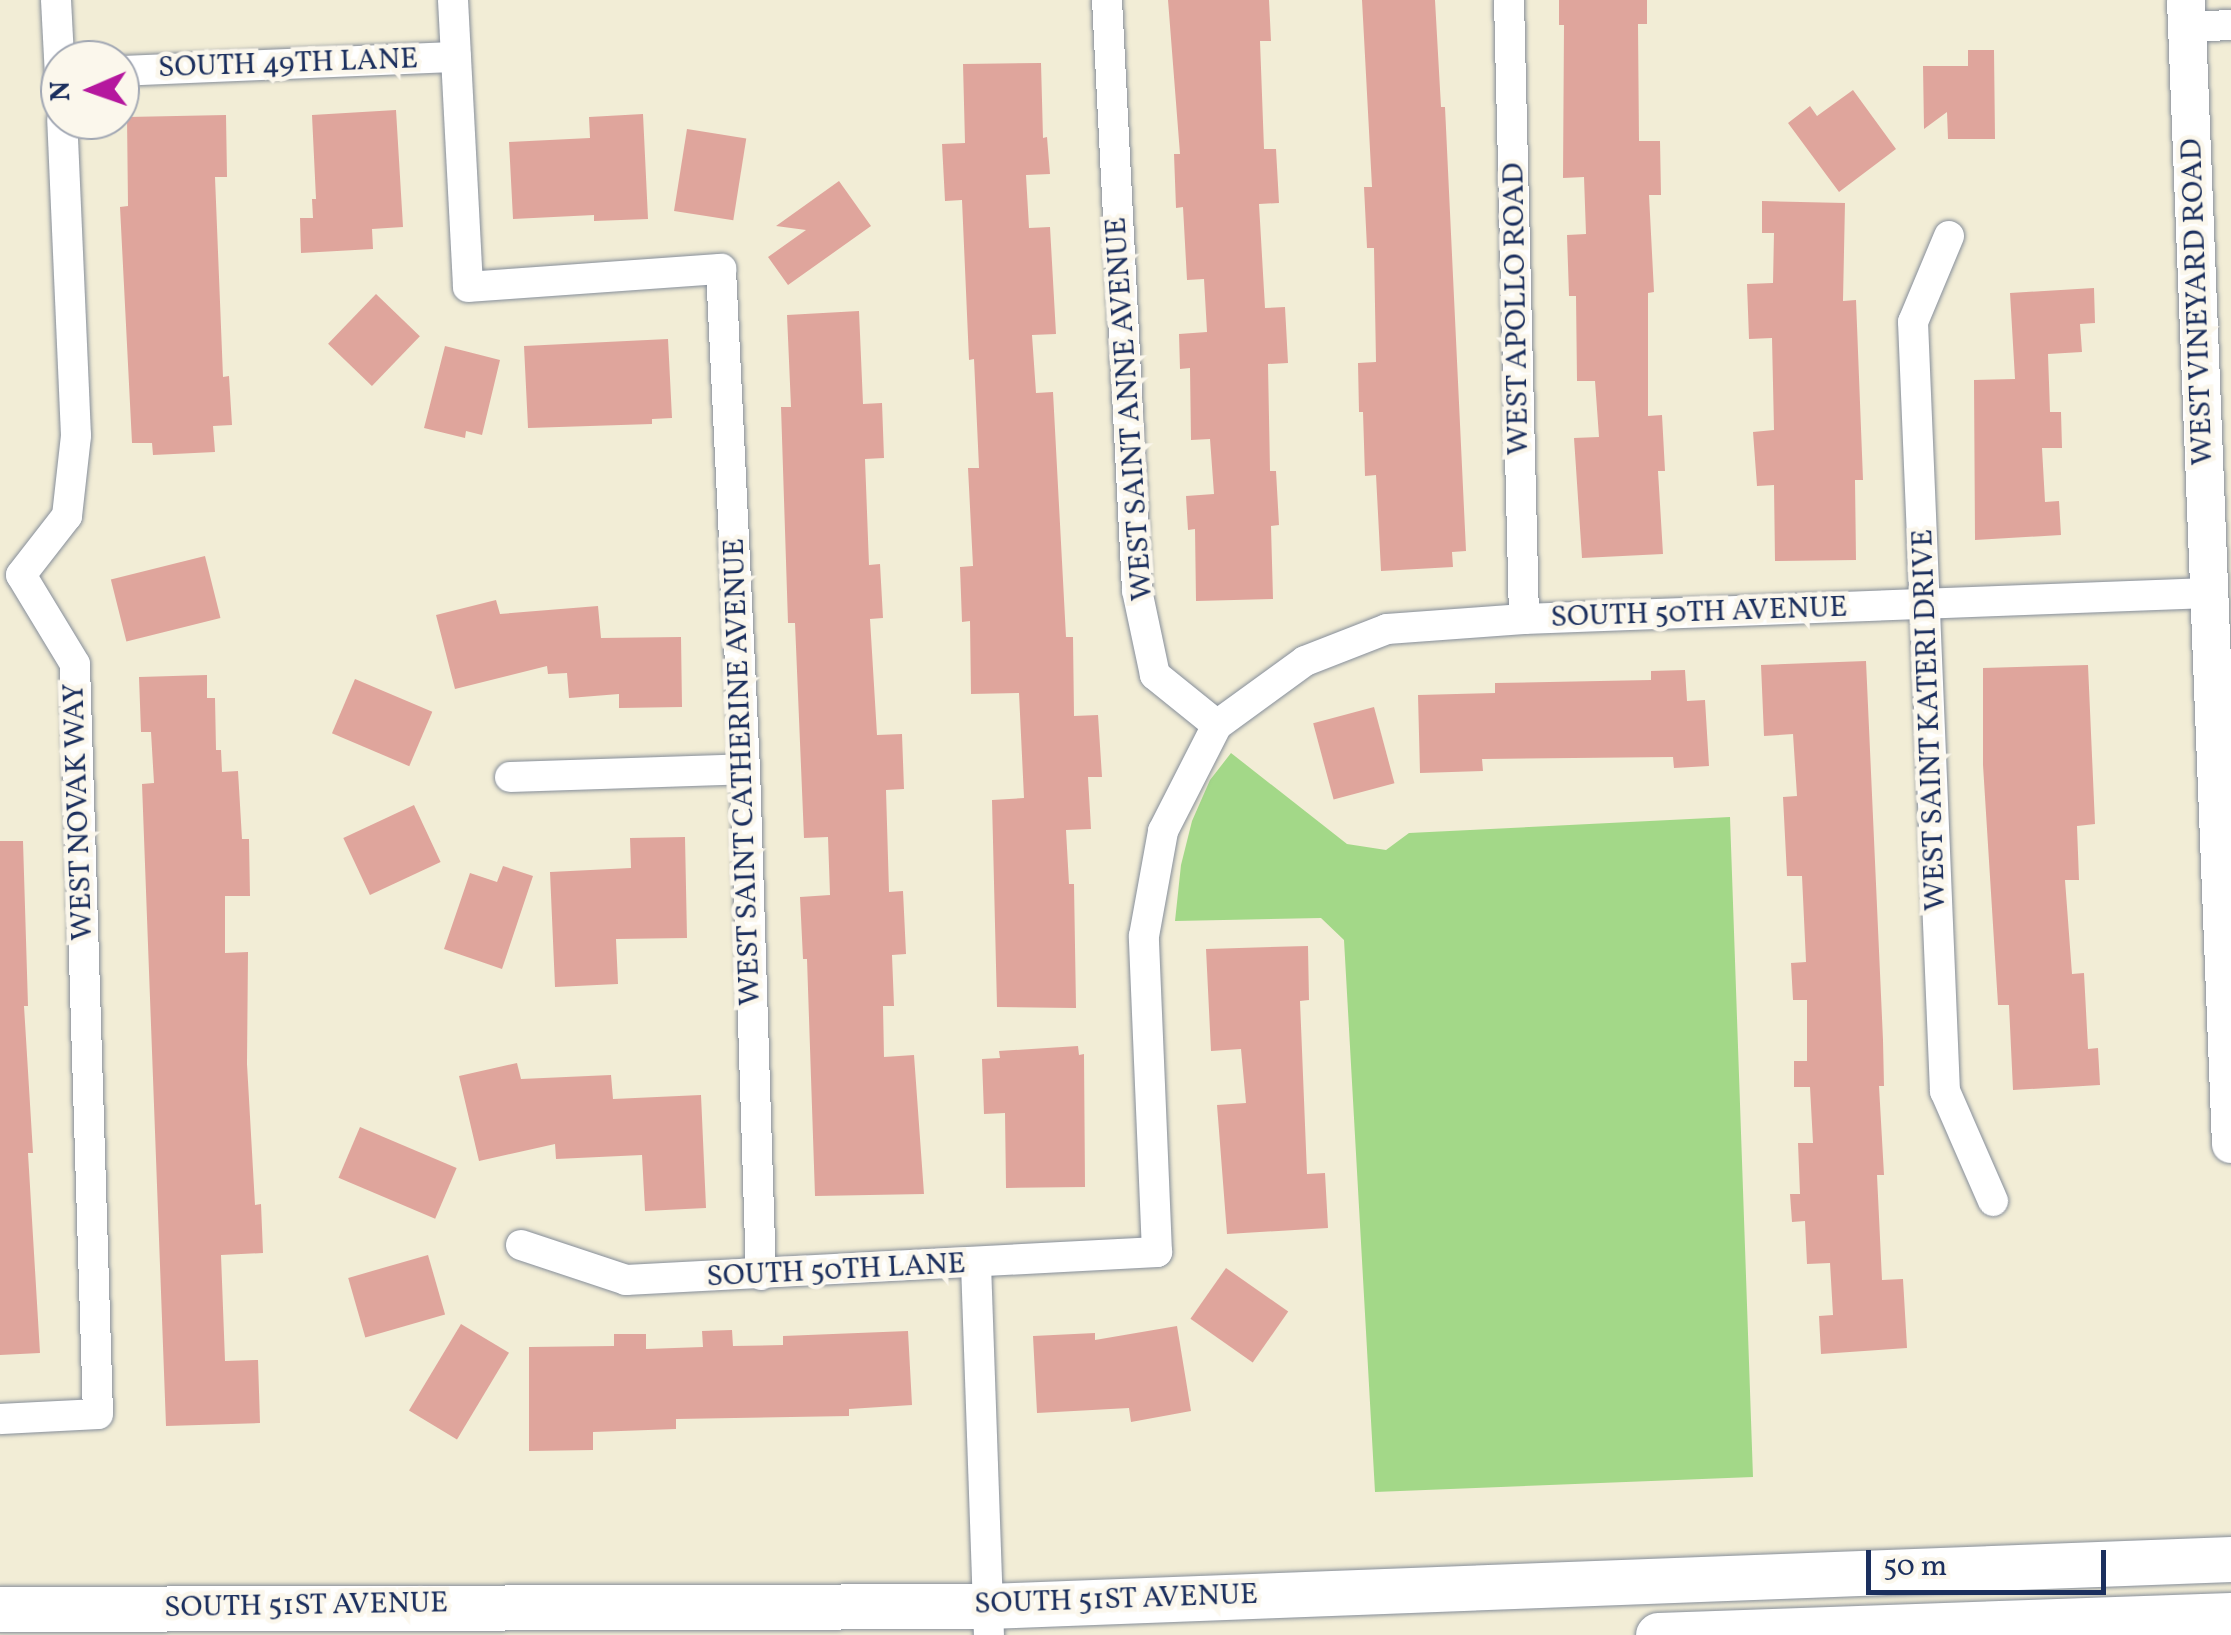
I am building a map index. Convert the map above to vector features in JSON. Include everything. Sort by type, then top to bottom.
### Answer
[{"type":"main road","name":"SOUTH 51ST AVENUE","points":[[0,1608],[988,1620],[2231,1559]]},
{"type":"main road","points":[[1658,1635],[2231,1615]]},
{"type":"street","points":[[56,0],[58,40]]},
{"type":"street","points":[[453,0],[456,57]]},
{"type":"street","name":"WEST SAINT ANNE AVENUE","points":[[1107,0],[1137,590],[1155,675],[1217,726]]},
{"type":"street","name":"WEST APOLLO ROAD","points":[[1509,0],[1524,619]]},
{"type":"street","points":[[2187,14],[2231,25]]},
{"type":"street","name":"WEST VINEYARD ROAD","points":[[2187,14],[2209,593],[2226,903],[2231,1144]]},
{"type":"street","name":"SOUTH 49TH LANE","points":[[140,70],[456,57]]},
{"type":"street","name":"WEST SAINT CATHERINE AVENUE","points":[[456,57],[468,287],[721,270],[745,769],[761,1275]]},
{"type":"street","name":"WEST NOVAK WAY","points":[[0,1419],[98,1414],[74,664],[11,581],[67,516],[76,436],[63,140]]},
{"type":"street","name":"WEST SAINT KATERI DRIVE","points":[[1948,236],[1913,322],[1945,1091],[1993,1201]]},
{"type":"street","name":"SOUTH 50TH AVENUE","points":[[1217,726],[1304,661],[1387,629],[1524,619],[2209,593]]},
{"type":"street","name":"SOUTH 50TH LANE","points":[[521,1246],[626,1280],[1157,1252],[1144,936],[1163,831],[1217,726]]},
{"type":"street","points":[[510,776],[745,769]]},
{"type":"street","points":[[976,1264],[988,1620]]},
{"type":"green space","points":[[1231,753],[1347,844],[1386,850],[1409,833],[1730,817],[1753,1477],[1375,1492],[1344,940],[1321,918],[1175,921],[1181,865],[1192,821],[1210,780]]},
{"type":"building","points":[[1168,0],[1269,0],[1271,41],[1260,41],[1264,149],[1276,149],[1279,203],[1259,204],[1265,308],[1285,307],[1288,363],[1268,364],[1270,471],[1276,471],[1279,525],[1271,526],[1273,599],[1196,601],[1195,529],[1188,530],[1186,496],[1214,494],[1210,439],[1191,440],[1190,368],[1180,369],[1179,334],[1207,332],[1204,279],[1187,280],[1183,207],[1176,208],[1174,154],[1180,154]]},
{"type":"building","points":[[1362,0],[1435,0],[1441,107],[1445,107],[1466,551],[1452,552],[1453,567],[1381,571],[1376,475],[1365,476],[1358,363],[1376,362],[1374,248],[1367,248],[1364,187],[1372,187]]},
{"type":"building","points":[[1559,0],[1647,0],[1647,24],[1638,24],[1639,141],[1660,141],[1661,195],[1649,195],[1654,292],[1648,293],[1648,416],[1662,415],[1665,471],[1658,471],[1663,554],[1582,558],[1574,438],[1599,437],[1595,381],[1577,381],[1576,296],[1569,296],[1567,235],[1586,234],[1584,177],[1563,178],[1564,25],[1559,25]]},
{"type":"building","points":[[1968,50],[1994,50],[1995,139],[1948,139],[1947,112],[1924,129],[1923,66],[1968,66]]},
{"type":"building","points":[[1041,63],[1043,138],[1047,137],[1050,174],[1026,175],[1029,228],[1050,227],[1056,334],[1032,335],[1036,393],[1053,392],[1066,637],[1073,637],[1074,716],[1098,715],[1102,777],[1088,777],[1091,829],[1066,830],[1069,884],[1074,884],[1076,1008],[997,1007],[992,800],[1024,798],[1019,693],[971,694],[970,621],[962,622],[960,567],[973,566],[968,468],[979,468],[974,359],[969,360],[962,200],[945,201],[942,144],[965,143],[963,64]]},
{"type":"building","points":[[1853,90],[1896,149],[1839,192],[1788,123],[1810,106],[1817,116]]},
{"type":"building","points":[[396,110],[403,227],[372,229],[373,249],[301,253],[300,218],[313,218],[312,199],[316,199],[312,115]]},
{"type":"building","points":[[643,114],[648,219],[594,221],[594,215],[513,219],[509,142],[590,138],[589,117]]},
{"type":"building","points":[[226,115],[227,177],[215,177],[223,377],[229,376],[232,425],[213,426],[215,452],[153,455],[152,443],[132,443],[120,207],[128,206],[127,140],[140,140],[140,117]]},
{"type":"building","points":[[687,129],[746,138],[733,220],[674,211]]},
{"type":"building","points":[[839,181],[871,226],[788,285],[768,257],[806,230],[776,226]]},
{"type":"building","points":[[1762,201],[1845,203],[1843,301],[1856,300],[1863,480],[1855,480],[1856,560],[1775,561],[1774,485],[1757,486],[1753,432],[1774,430],[1772,338],[1749,339],[1747,284],[1773,283],[1774,233],[1762,233]]},
{"type":"building","points":[[2094,288],[2095,323],[2080,324],[2082,352],[2048,354],[2050,412],[2061,412],[2062,448],[2042,448],[2045,502],[2059,501],[2061,535],[1975,540],[1974,380],[2015,379],[2010,293]]},
{"type":"building","points":[[376,294],[420,336],[372,386],[328,344]]},
{"type":"building","points":[[859,311],[863,404],[882,403],[884,458],[865,459],[869,565],[880,564],[883,618],[870,619],[877,735],[902,734],[904,789],[886,790],[889,892],[903,891],[906,954],[892,955],[894,1006],[883,1006],[884,1057],[914,1055],[924,1194],[815,1196],[807,959],[803,959],[800,897],[830,895],[828,837],[804,838],[795,623],[788,623],[781,407],[791,407],[787,315]]},
{"type":"building","points":[[668,339],[672,418],[652,419],[652,424],[528,428],[524,346]]},
{"type":"building","points":[[445,346],[500,360],[482,435],[466,431],[465,438],[424,428]]},
{"type":"building","points":[[205,556],[220,618],[126,642],[111,579]]},
{"type":"building","points":[[496,600],[500,614],[598,606],[601,638],[681,637],[682,707],[619,708],[619,694],[569,698],[567,673],[548,674],[547,666],[455,689],[436,615]]},
{"type":"building","points":[[1866,661],[1883,1040],[1884,1086],[1879,1086],[1884,1175],[1877,1175],[1882,1280],[1903,1279],[1907,1348],[1821,1354],[1819,1316],[1833,1315],[1830,1263],[1807,1264],[1805,1221],[1792,1222],[1790,1194],[1800,1194],[1798,1143],[1813,1143],[1810,1087],[1794,1087],[1794,1061],[1807,1061],[1807,1000],[1793,1000],[1791,963],[1806,962],[1802,876],[1787,876],[1783,797],[1797,796],[1793,734],[1764,736],[1761,665]]},
{"type":"building","points":[[2088,665],[2095,824],[2077,826],[2079,880],[2065,880],[2072,974],[2084,973],[2088,1049],[2098,1048],[2100,1085],[2013,1090],[2009,1005],[1998,1005],[1983,765],[1983,668]]},
{"type":"building","points":[[1685,670],[1687,701],[1705,700],[1709,766],[1674,768],[1673,757],[1482,759],[1483,771],[1420,773],[1418,695],[1495,693],[1495,683],[1651,680],[1651,671]]},
{"type":"building","points":[[207,675],[207,698],[215,698],[216,750],[221,750],[222,772],[238,771],[242,839],[249,839],[250,896],[225,896],[225,953],[248,952],[247,1064],[255,1205],[261,1204],[263,1253],[221,1255],[225,1361],[258,1360],[260,1423],[166,1426],[142,784],[154,783],[151,732],[141,732],[139,677]]},
{"type":"building","points":[[355,679],[432,712],[409,766],[332,733]]},
{"type":"building","points":[[1374,707],[1394,783],[1334,800],[1313,723]]},
{"type":"building","points":[[414,805],[441,862],[370,895],[343,838]]},
{"type":"building","points":[[685,837],[687,938],[616,939],[618,984],[555,987],[550,872],[631,868],[630,838]]},
{"type":"building","points":[[0,841],[23,841],[28,1006],[24,1006],[33,1153],[28,1153],[40,1353],[0,1355]]},
{"type":"building","points":[[503,866],[533,876],[502,969],[444,949],[470,873],[497,882]]},
{"type":"building","points":[[1308,946],[1309,1000],[1300,1001],[1307,1174],[1325,1173],[1328,1228],[1227,1234],[1217,1105],[1246,1103],[1241,1049],[1211,1051],[1206,949]]},
{"type":"building","points":[[1078,1046],[1079,1055],[1084,1054],[1085,1187],[1006,1188],[1005,1113],[984,1114],[982,1059],[1000,1058],[999,1051]]},
{"type":"building","points":[[517,1063],[521,1079],[611,1075],[613,1099],[701,1095],[706,1208],[645,1211],[642,1155],[556,1159],[555,1144],[479,1161],[459,1076]]},
{"type":"building","points":[[360,1127],[457,1168],[435,1219],[339,1178]]},
{"type":"building","points":[[428,1255],[445,1315],[365,1337],[348,1278]]},
{"type":"building","points":[[1226,1268],[1288,1312],[1253,1362],[1190,1319]]},
{"type":"building","points":[[461,1324],[509,1353],[457,1439],[409,1411]]},
{"type":"building","points":[[1177,1326],[1191,1411],[1131,1422],[1129,1408],[1037,1413],[1033,1336],[1095,1333],[1095,1340]]},
{"type":"building","points":[[732,1330],[733,1346],[783,1345],[783,1336],[908,1331],[912,1405],[849,1409],[849,1416],[676,1419],[676,1429],[593,1432],[593,1450],[529,1451],[529,1347],[614,1346],[614,1334],[646,1334],[646,1349],[703,1347],[702,1331]]}]
